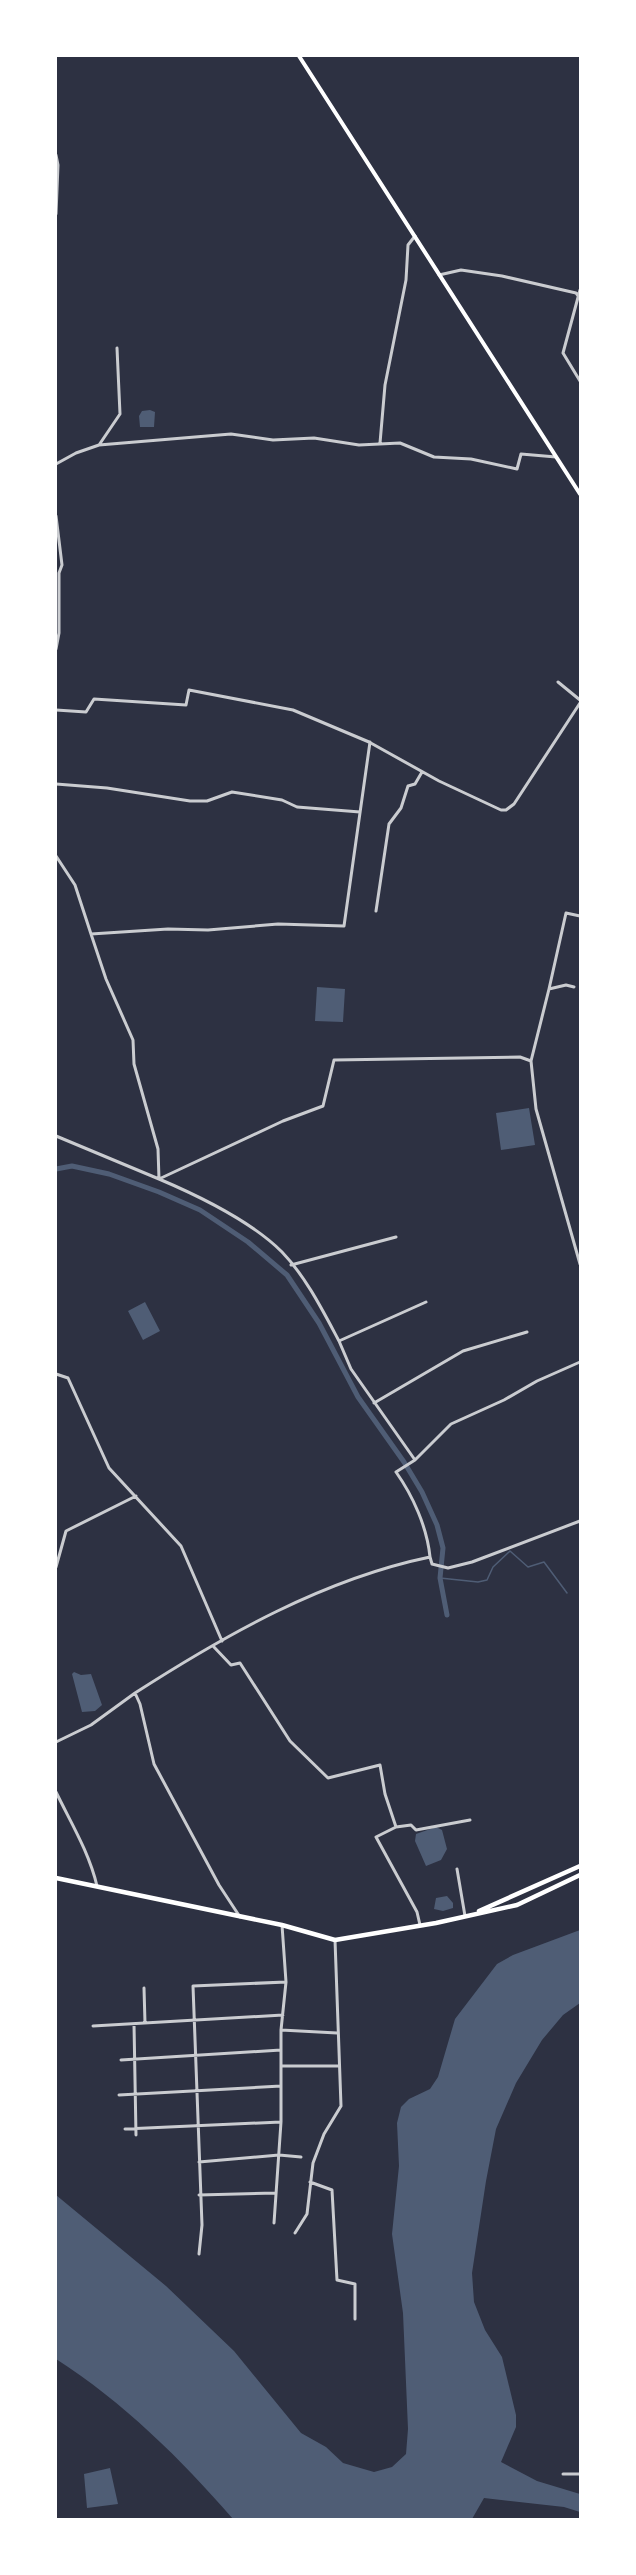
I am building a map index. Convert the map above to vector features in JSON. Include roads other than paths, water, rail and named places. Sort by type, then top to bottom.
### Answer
[{"type":"main road","points":[[299,56],[580,494]]},
{"type":"main road","points":[[465,1916],[516,1896],[580,1866]]},
{"type":"main road","points":[[56,1878],[282,1925],[335,1940],[420,1926],[517,1905],[580,1875]]},
{"type":"street","points":[[56,155],[58,165],[56,214]]},
{"type":"street","points":[[380,444],[385,385],[406,280],[408,245],[415,236]]},
{"type":"street","points":[[439,275],[462,270],[502,276],[576,293],[579,297]]},
{"type":"street","points":[[580,290],[563,353],[580,381]]},
{"type":"street","points":[[99,445],[120,414],[117,348]]},
{"type":"street","points":[[56,464],[76,453],[99,445],[231,434],[273,440],[314,438],[359,445],[400,443],[434,457],[471,459],[517,469],[521,454],[556,457]]},
{"type":"street","points":[[56,516],[62,566],[59,573],[59,633],[56,649]]},
{"type":"street","points":[[56,710],[86,712],[94,699],[186,705],[189,690],[293,710],[370,742],[422,772],[501,810],[507,810],[514,804],[580,701],[558,682]]},
{"type":"street","points":[[91,934],[168,929],[208,930],[278,924],[344,926],[370,742]]},
{"type":"street","points":[[376,911],[389,824],[401,808],[408,786],[415,784],[422,772]]},
{"type":"street","points":[[56,784],[107,788],[190,801],[207,801],[232,792],[282,800],[297,807],[360,812]]},
{"type":"street","points":[[56,856],[75,885],[106,979],[133,1040],[134,1064],[158,1149],[159,1179]]},
{"type":"street","points":[[580,916],[566,913],[531,1061],[536,1109],[580,1264]]},
{"type":"street","points":[[549,989],[574,987]]},
{"type":"street","points":[[159,1179],[255,1133],[323,1106],[334,1060],[519,1058],[531,1061]]},
{"type":"street","points":[[56,1136],[206,1199],[273,1246],[317,1298],[351,1369],[413,1460]]},
{"type":"street","points":[[291,1265],[396,1237]]},
{"type":"street","points":[[339,1341],[426,1302]]},
{"type":"street","points":[[374,1403],[463,1351],[527,1332]]},
{"type":"street","points":[[580,1362],[451,1424],[413,1460],[397,1471],[426,1533],[432,1564],[448,1568],[472,1562],[580,1521]]},
{"type":"street","points":[[56,1374],[68,1378],[109,1468],[181,1546],[222,1641]]},
{"type":"street","points":[[56,1567],[66,1531],[136,1496]]},
{"type":"street","points":[[56,1742],[91,1725],[185,1660],[283,1610],[355,1578],[430,1557]]},
{"type":"street","points":[[213,1646],[231,1665],[240,1663],[290,1741],[328,1778],[380,1765],[385,1794],[396,1827]]},
{"type":"street","points":[[135,1693],[140,1704],[154,1764],[219,1885],[241,1918]]},
{"type":"street","points":[[56,1792],[82,1843],[93,1869],[97,1886]]},
{"type":"street","points":[[420,1926],[417,1912],[376,1838],[396,1827],[411,1825],[416,1830],[470,1820]]},
{"type":"street","points":[[457,1869],[465,1916]]},
{"type":"street","points":[[274,2223],[281,2122],[281,2030],[286,1982],[282,1925]]},
{"type":"street","points":[[295,2233],[307,2214],[313,2163],[324,2134],[341,2106],[335,1940]]},
{"type":"street","points":[[199,2254],[202,2225],[193,1986],[286,1982]]},
{"type":"street","points":[[144,1988],[145,2023]]},
{"type":"street","points":[[93,2026],[283,2015]]},
{"type":"street","points":[[134,2024],[136,2135]]},
{"type":"street","points":[[281,2030],[337,2033]]},
{"type":"street","points":[[121,2060],[281,2050]]},
{"type":"street","points":[[281,2066],[339,2066]]},
{"type":"street","points":[[119,2095],[281,2086]]},
{"type":"street","points":[[125,2129],[281,2122]]},
{"type":"street","points":[[199,2162],[279,2155],[301,2157]]},
{"type":"street","points":[[310,2182],[332,2190],[337,2280],[355,2284],[355,2319]]},
{"type":"street","points":[[200,2195],[276,2193]]},
{"type":"street","points":[[563,2474],[580,2475]]},
{"type":"water","points":[[142,411],[155,412],[154,427],[140,427],[139,416]]},
{"type":"water","points":[[317,987],[345,989],[343,1022],[315,1021]]},
{"type":"water","points":[[529,1108],[535,1145],[501,1150],[496,1113]]},
{"type":"water","points":[[145,1302],[160,1331],[143,1340],[128,1311]]},
{"type":"water","points":[[74,1672],[81,1675],[91,1674],[102,1705],[95,1711],[82,1712],[72,1674]]},
{"type":"water","points":[[436,1827],[442,1830],[447,1849],[441,1860],[426,1866],[415,1841],[416,1834]]},
{"type":"water","points":[[447,1896],[453,1903],[453,1908],[443,1911],[434,1909],[436,1898]]},
{"type":"water","points":[[580,1930],[580,2003],[563,2015],[542,2040],[516,2083],[496,2129],[472,2273],[474,2302],[485,2330],[502,2357],[516,2415],[516,2427],[501,2462],[537,2481],[580,2494],[580,2512],[564,2507],[484,2498],[472,2519],[233,2519],[172,2453],[128,2413],[56,2359],[56,2195],[166,2286],[234,2351],[301,2433],[326,2447],[343,2463],[374,2472],[392,2467],[406,2454],[408,2429],[403,2313],[392,2234],[399,2166],[397,2123],[401,2107],[409,2099],[430,2089],[438,2077],[455,2019],[497,1964],[513,1955]]},
{"type":"water","points":[[110,2468],[118,2504],[87,2508],[84,2474]]},
{"type":"waterway","points":[[56,1169],[72,1166],[109,1174],[200,1210],[248,1242],[287,1275],[319,1323],[358,1397],[404,1462],[422,1492],[437,1525],[443,1548],[440,1578],[447,1615]]},
{"type":"waterway","points":[[440,1578],[478,1582],[487,1580],[493,1567],[510,1551],[528,1567],[544,1562],[567,1593]]}]
